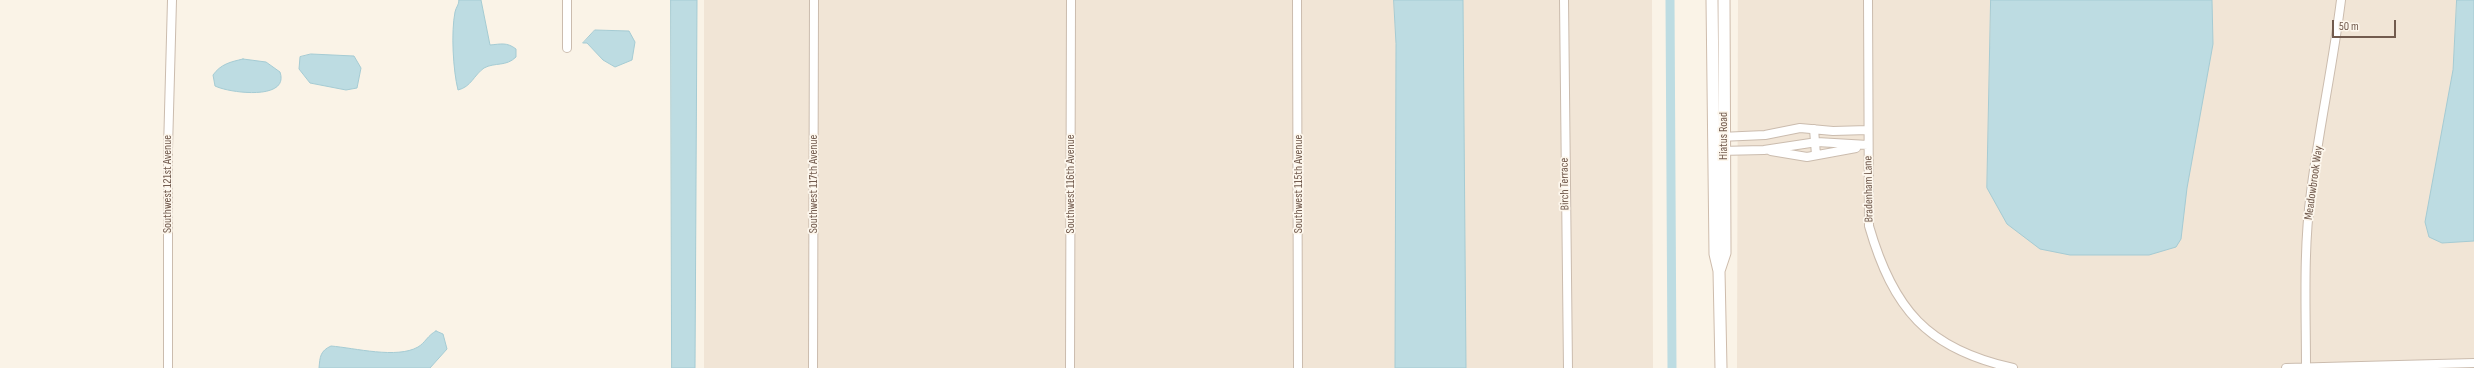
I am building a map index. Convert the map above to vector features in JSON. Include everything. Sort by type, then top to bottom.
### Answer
[{"type":"street","name":"Southwest 121st Avenue","points":[[168,368],[168,149],[172,0]]},
{"type":"street","points":[[567,0],[567,48]]},
{"type":"street","name":"Southwest 117th Avenue","points":[[813,368],[814,0]]},
{"type":"street","name":"Southwest 116th Avenue","points":[[1070,368],[1071,0]]},
{"type":"street","name":"Southwest 115th Avenue","points":[[1297,0],[1298,368]]},
{"type":"street","name":"Birch Terrace","points":[[1564,0],[1568,368]]},
{"type":"street","name":"Hiatus Road","points":[[1712,0],[1719,137]]},
{"type":"street","name":"Hiatus Road","points":[[1721,368],[1719,271],[1715,254],[1724,0]]},
{"type":"street","name":"Bradenham Lane","points":[[1868,0],[1869,226],[1878,259],[1898,300],[1927,332],[1951,348],[1990,363],[2013,368]]},
{"type":"street","name":"Meadowbrook Way","points":[[2306,368],[2305,249],[2309,213],[2334,59],[2341,0]]},
{"type":"street","points":[[1719,137],[1765,135],[1800,128],[1833,131],[1868,130]]},
{"type":"street","points":[[1814,129],[1816,155]]},
{"type":"street","points":[[1719,151],[1764,150],[1814,143],[1868,146]]},
{"type":"street","points":[[1764,150],[1807,157],[1868,146]]},
{"type":"street","points":[[2286,368],[2474,363]]},
{"type":"shaded area","points":[[704,0],[1652,0],[1653,368],[704,368]]},
{"type":"shaded area","points":[[1738,0],[2474,0],[2474,368],[1737,368]]},
{"type":"water","points":[[459,0],[481,0],[490,45],[510,45],[516,49],[516,57],[508,62],[484,68],[469,84],[458,90],[453,40],[455,12]]},
{"type":"water","points":[[671,0],[697,0],[695,368],[672,368]]},
{"type":"water","points":[[1394,0],[1463,0],[1466,368],[1395,368],[1396,44]]},
{"type":"water","points":[[1991,0],[2212,0],[2213,44],[2187,188],[2181,239],[2176,247],[2149,255],[2070,255],[2040,249],[2007,224],[1987,188]]},
{"type":"water","points":[[2457,0],[2474,0],[2474,241],[2442,243],[2429,237],[2425,222],[2453,70]]},
{"type":"water","points":[[595,30],[629,31],[635,42],[632,60],[615,67],[603,60],[587,43],[583,43]]},
{"type":"water","points":[[311,54],[354,56],[361,68],[357,88],[346,90],[310,83],[299,69],[300,57]]},
{"type":"water","points":[[243,59],[266,62],[280,72],[281,81],[276,87],[268,91],[256,92],[232,91],[215,86],[213,75],[219,68],[234,61]]},
{"type":"water","points":[[436,331],[443,334],[447,349],[430,368],[319,368],[321,355],[331,346],[376,352],[399,352],[418,347]]},
{"type":"waterway","points":[[1670,0],[1672,368]]}]
